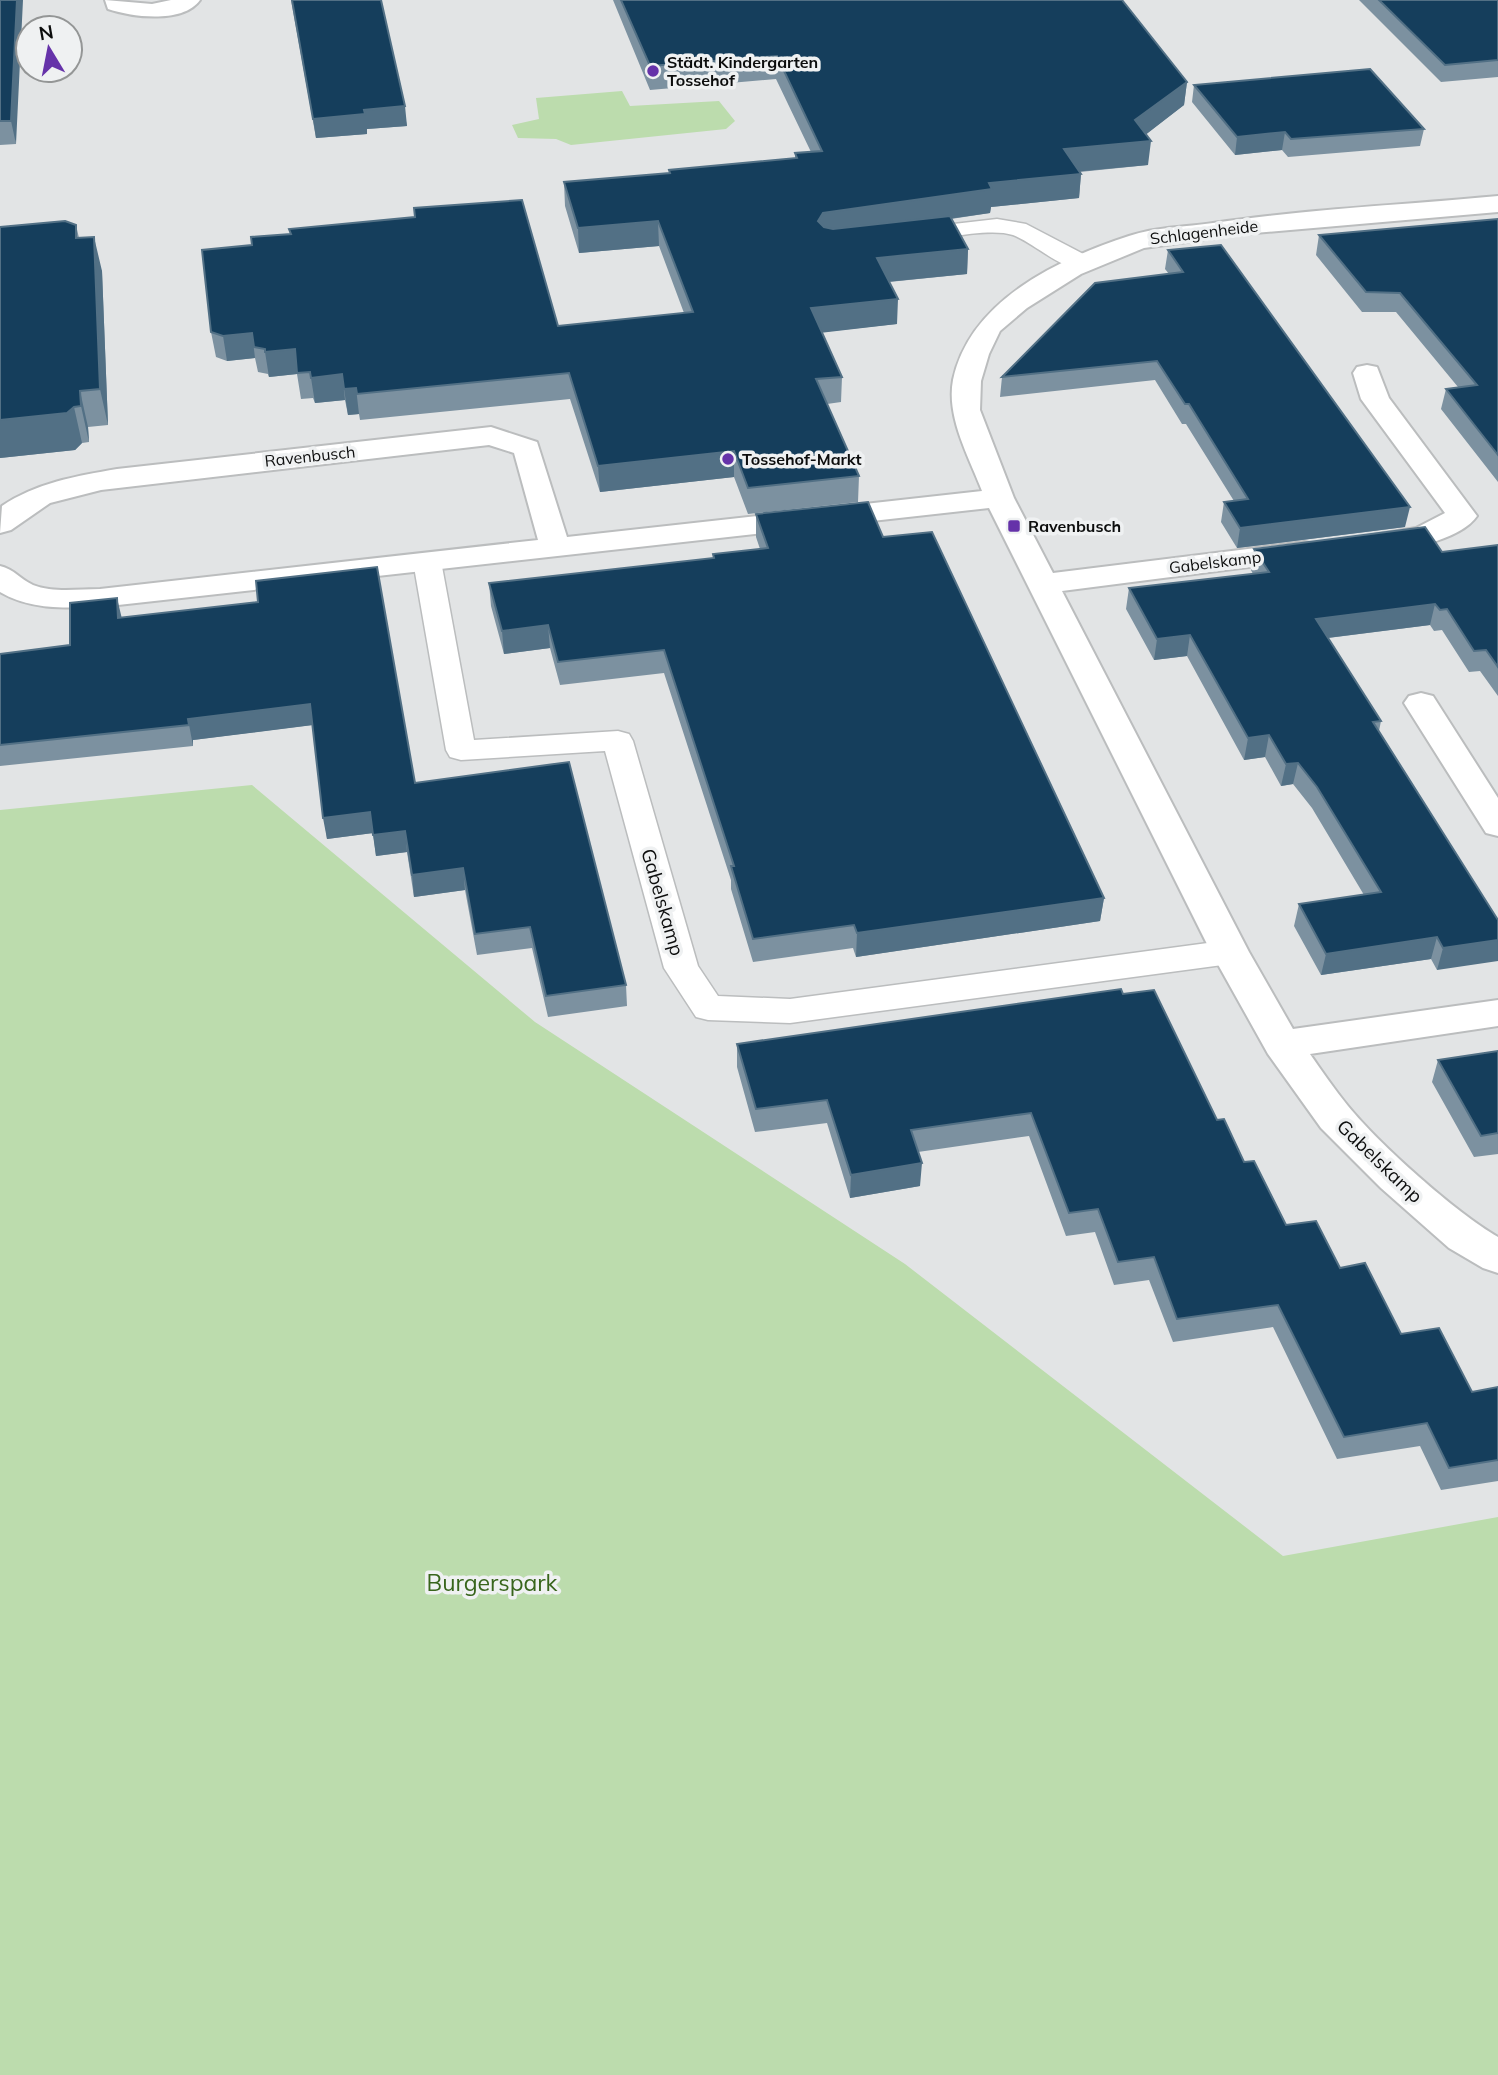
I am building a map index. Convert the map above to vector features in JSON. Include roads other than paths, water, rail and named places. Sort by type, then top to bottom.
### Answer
[{"type":"street","points":[[116,0],[116,4],[137,13],[170,10],[189,0]]},
{"type":"street","name":"Schlagenheide","points":[[999,498],[966,410],[967,381],[975,354],[989,327],[1017,302],[1083,263],[1139,241],[1243,226],[1498,204]]},
{"type":"street","name":"Gabelskamp","points":[[1043,583],[1423,536],[1462,516],[1375,399],[1367,373]]},
{"type":"street","name":"Ravenbusch","points":[[0,524],[16,507],[60,489],[117,478],[491,436],[527,448],[555,547]]},
{"type":"street","points":[[0,575],[8,586],[44,598],[100,598],[999,498]]},
{"type":"street","name":"Gabelskamp","points":[[999,498],[1230,952],[1282,1044],[1335,1118],[1395,1177],[1464,1237],[1498,1257]]},
{"type":"street","points":[[1421,703],[1498,825]]},
{"type":"street","points":[[1282,1044],[1498,1013]]},
{"type":"lane","points":[[883,239],[997,226],[1028,233],[1083,263]]},
{"type":"lane","name":"Gabelskamp","points":[[427,561],[461,750],[618,741],[681,968],[708,1008],[790,1011],[1230,952]]},
{"type":"place","name":"Städt. Kindergarten Tossehof","points":[[653,71]]},
{"type":"place","name":"Tossehof-Markt","points":[[728,459]]},
{"type":"place","name":"Ravenbusch","points":[[1014,526]]},
{"type":"park label","name":"Burgerspark","points":[[492,1583]]}]
